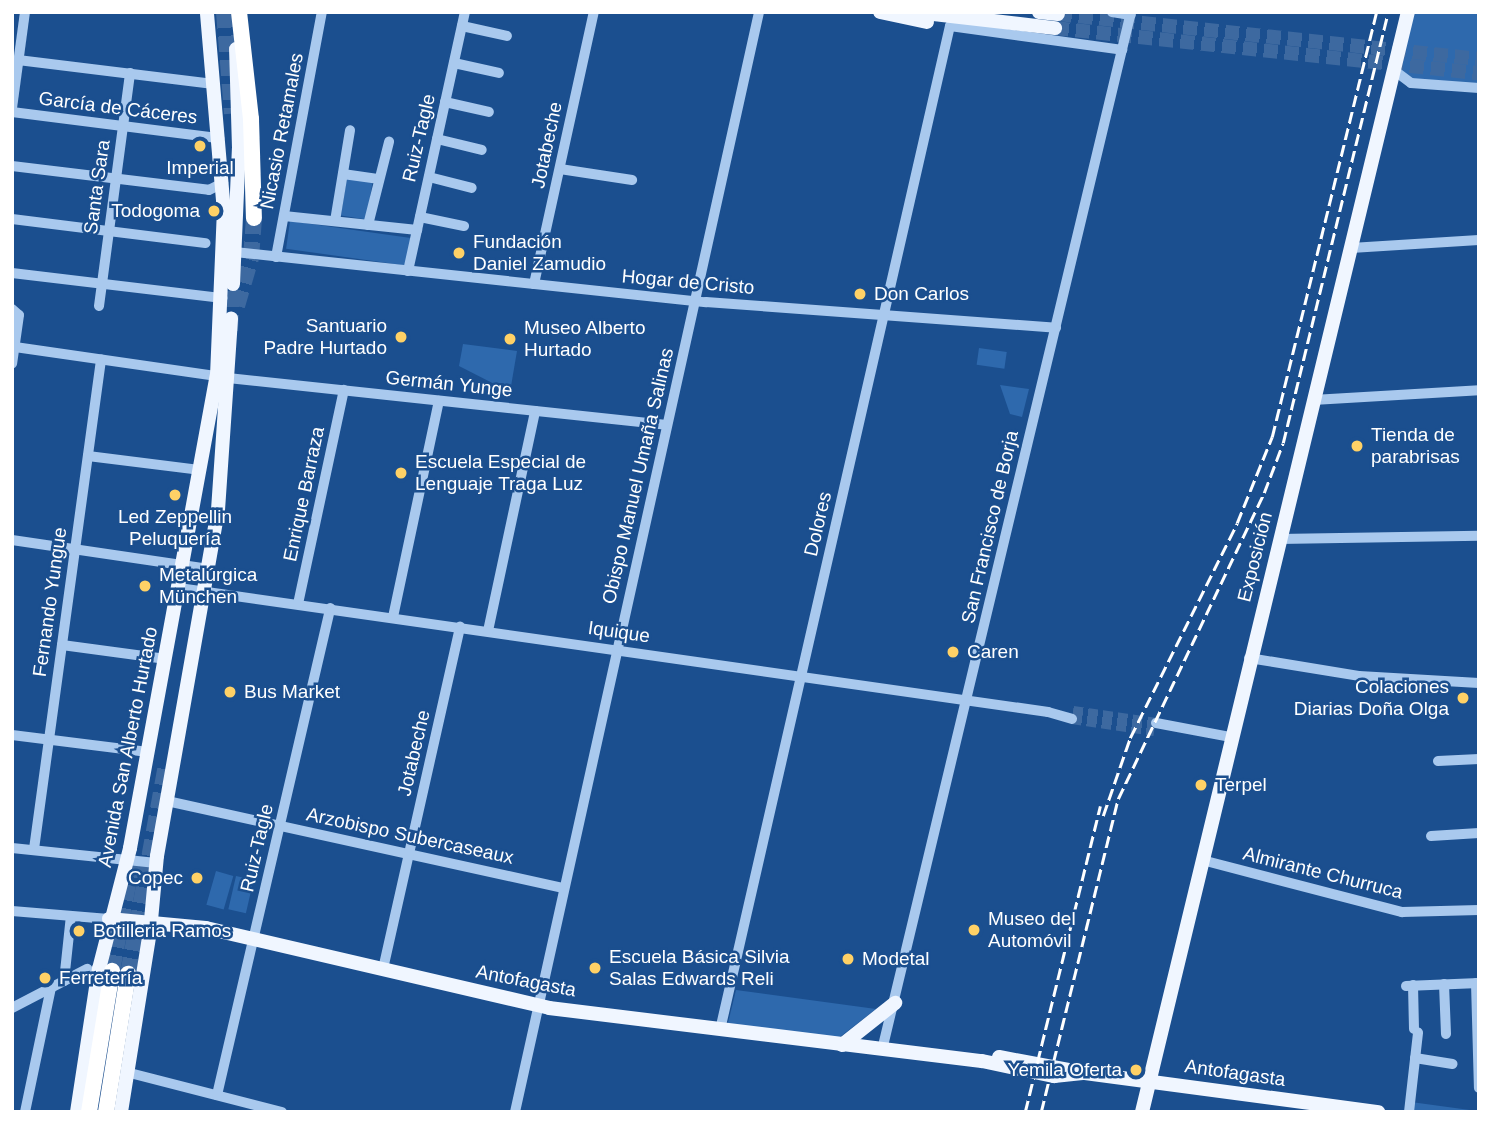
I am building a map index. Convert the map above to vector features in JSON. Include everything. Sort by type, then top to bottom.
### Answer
[{"type":"highway","points":[[236,12],[251,119],[254,218]]},
{"type":"highway","points":[[89,1112],[120,972],[106,1112]]},
{"type":"main road","name":"Avenida San Alberto Hurtado","points":[[77,1112],[109,919],[128,858],[201,470],[222,377],[223,183],[207,12]]},
{"type":"main road","name":"Avenida San Alberto Hurtado","points":[[121,1112],[152,915],[156,863],[209,569],[222,377],[235,251],[239,148],[236,12]]},
{"type":"main road","points":[[880,12],[950,26]]},
{"type":"main road","points":[[916,12],[1056,21],[1039,12]]},
{"type":"main road","name":"Exposición","points":[[1142,1112],[1249,658],[1408,12]]},
{"type":"main road","name":"Antofagasta","points":[[109,919],[152,915],[173,923],[254,939],[537,1006],[982,1061],[1055,1076],[1085,1073],[1150,1080],[1370,1111]]},
{"type":"main road","points":[[842,1045],[895,1003]]},
{"type":"street","points":[[13,105],[16,62],[25,12]]},
{"type":"street","name":"Nicasio Retamales","points":[[276,257],[322,12]]},
{"type":"street","name":"Ruiz-Tagle","points":[[408,271],[465,12]]},
{"type":"street","name":"Jotabeche","points":[[534,284],[594,12]]},
{"type":"street","name":"Obispo Manuel Umaña Salinas","points":[[514,1112],[759,12]]},
{"type":"street","points":[[1112,12],[1131,13]]},
{"type":"street","name":"San Francisco de Borja","points":[[882,1050],[1131,13]]},
{"type":"street","points":[[462,26],[507,36]]},
{"type":"street","points":[[950,26],[1122,50]]},
{"type":"street","name":"Dolores","points":[[720,1030],[950,26]]},
{"type":"street","points":[[16,62],[214,84]]},
{"type":"street","points":[[454,63],[499,73]]},
{"type":"street","points":[[1395,71],[1411,83],[1479,88]]},
{"type":"street","name":"Santa Sara","points":[[99,306],[130,73]]},
{"type":"street","points":[[445,102],[489,112]]},
{"type":"street","name":"García de Cáceres","points":[[13,105],[123,126],[219,138]]},
{"type":"street","points":[[335,222],[350,130]]},
{"type":"street","points":[[437,139],[482,149]]},
{"type":"street","points":[[368,225],[389,142]]},
{"type":"street","points":[[12,166],[209,190],[223,183]]},
{"type":"street","points":[[560,169],[632,180]]},
{"type":"street","points":[[343,174],[378,179]]},
{"type":"street","points":[[429,177],[472,188]]},
{"type":"street","points":[[284,216],[417,230]]},
{"type":"street","points":[[420,217],[464,226]]},
{"type":"street","points":[[12,219],[206,243]]},
{"type":"street","points":[[1351,248],[1479,240]]},
{"type":"street","name":"Hogar de Cristo","points":[[235,251],[694,301],[1056,328]]},
{"type":"street","points":[[12,273],[223,298]]},
{"type":"street","points":[[12,364],[15,310]]},
{"type":"street","name":"Germán Yunge","points":[[15,347],[222,377],[666,425]]},
{"type":"street","name":"Fernando Yungue","points":[[34,849],[101,359]]},
{"type":"street","name":"Enrique Barraza","points":[[298,604],[344,390]]},
{"type":"street","points":[[1313,400],[1479,390]]},
{"type":"street","points":[[393,617],[439,401]]},
{"type":"street","points":[[488,631],[535,411]]},
{"type":"street","points":[[88,456],[201,470]]},
{"type":"street","points":[[1279,539],[1479,536]]},
{"type":"street","points":[[12,540],[209,569]]},
{"type":"street","name":"Iquique","points":[[179,588],[1073,715]]},
{"type":"street","name":"Ruiz-Tagle","points":[[217,1095],[330,608]]},
{"type":"street","name":"Jotabeche","points":[[383,969],[460,627]]},
{"type":"street","points":[[62,645],[166,659]]},
{"type":"street","points":[[1249,658],[1359,676],[1479,683]]},
{"type":"street","points":[[1155,727],[1230,737]]},
{"type":"street","points":[[12,735],[148,752]]},
{"type":"street","points":[[1438,761],[1479,759]]},
{"type":"street","name":"Arzobispo Subercaseaux","points":[[167,801],[564,888]]},
{"type":"street","points":[[1431,836],[1479,833]]},
{"type":"street","points":[[12,848],[156,863]]},
{"type":"street","name":"Almirante Churruca","points":[[1202,860],[1402,912],[1479,909]]},
{"type":"street","points":[[12,911],[109,919]]},
{"type":"street","points":[[64,981],[71,916]]},
{"type":"street","points":[[12,1008],[87,969]]},
{"type":"street","points":[[1409,1112],[1416,1031],[1409,985],[1477,983],[1479,1088]]},
{"type":"street","points":[[1444,984],[1446,1034]]},
{"type":"street","points":[[25,1112],[51,988]]},
{"type":"street","points":[[1415,1058],[1453,1063]]},
{"type":"street","points":[[126,1072],[282,1112]]},
{"type":"shaded area","points":[[1411,12],[1479,12],[1479,85],[1404,78],[1399,65]]},
{"type":"shaded area","points":[[347,177],[373,181],[367,220],[341,216]]},
{"type":"shaded area","points":[[290,221],[411,238],[407,266],[286,249]]},
{"type":"shaded area","points":[[463,344],[517,351],[510,392],[459,366]]},
{"type":"shaded area","points":[[979,348],[1007,352],[1004,369],[977,365]]},
{"type":"shaded area","points":[[1000,385],[1029,389],[1022,417],[1010,414]]},
{"type":"shaded area","points":[[216,871],[233,876],[224,910],[206,905]]},
{"type":"shaded area","points":[[236,876],[254,880],[246,913],[228,909]]},
{"type":"shaded area","points":[[736,990],[876,1009],[836,1040],[727,1027]]},
{"type":"shaded area","points":[[1411,1102],[1477,1111],[1477,1112],[1413,1112]]},
{"type":"tunnel","points":[[224,12],[232,114]]},
{"type":"tunnel","points":[[1058,14],[1479,59]]},
{"type":"tunnel","points":[[1055,28],[1479,73]]},
{"type":"tunnel","points":[[237,306],[251,258],[254,218]]},
{"type":"tunnel","points":[[230,331],[233,270]]},
{"type":"tunnel","points":[[1073,711],[1156,723]]},
{"type":"tunnel","points":[[1072,719],[1154,731]]},
{"type":"tunnel","points":[[128,974],[166,765]]},
{"type":"tunnel","points":[[112,971],[133,858]]},
{"type":"railway","points":[[1103,816],[1130,738],[1237,523],[1272,437],[1376,12]]},
{"type":"railway","points":[[1041,1112],[1118,799],[1264,493],[1283,443],[1388,12]]},
{"type":"railway","points":[[1025,1112],[1100,806]]},
{"type":"place","name":"Imperial","points":[[200,146]]},
{"type":"place","name":"Todogoma","points":[[214,211]]},
{"type":"place","name":"Fundación Daniel Zamudio","points":[[459,253]]},
{"type":"place","name":"Don Carlos","points":[[860,294]]},
{"type":"place","name":"Santuario Padre Hurtado","points":[[401,337]]},
{"type":"place","name":"Museo Alberto Hurtado","points":[[510,339]]},
{"type":"place","name":"Tienda de parabrisas","points":[[1357,446]]},
{"type":"place","name":"Escuela Especial de Lenguaje Traga Luz","points":[[401,473]]},
{"type":"place","name":"Led Zeppellin Peluquería","points":[[175,495]]},
{"type":"place","name":"Metalúrgica München","points":[[145,586]]},
{"type":"place","name":"Caren","points":[[953,652]]},
{"type":"place","name":"Bus Market","points":[[230,692]]},
{"type":"place","name":"Colaciones Diarias Doña Olga","points":[[1463,698]]},
{"type":"place","name":"Terpel","points":[[1201,785]]},
{"type":"place","name":"Copec","points":[[197,878]]},
{"type":"place","name":"Museo del Automóvil","points":[[974,930]]},
{"type":"place","name":"Botilleria Ramos","points":[[79,931]]},
{"type":"place","name":"Modetal","points":[[848,959]]},
{"type":"place","name":"Escuela Básica Silvia Salas Edwards Reli","points":[[595,968]]},
{"type":"place","name":"Ferretería","points":[[45,978]]},
{"type":"place","name":"Yemila Oferta","points":[[1136,1070]]}]
